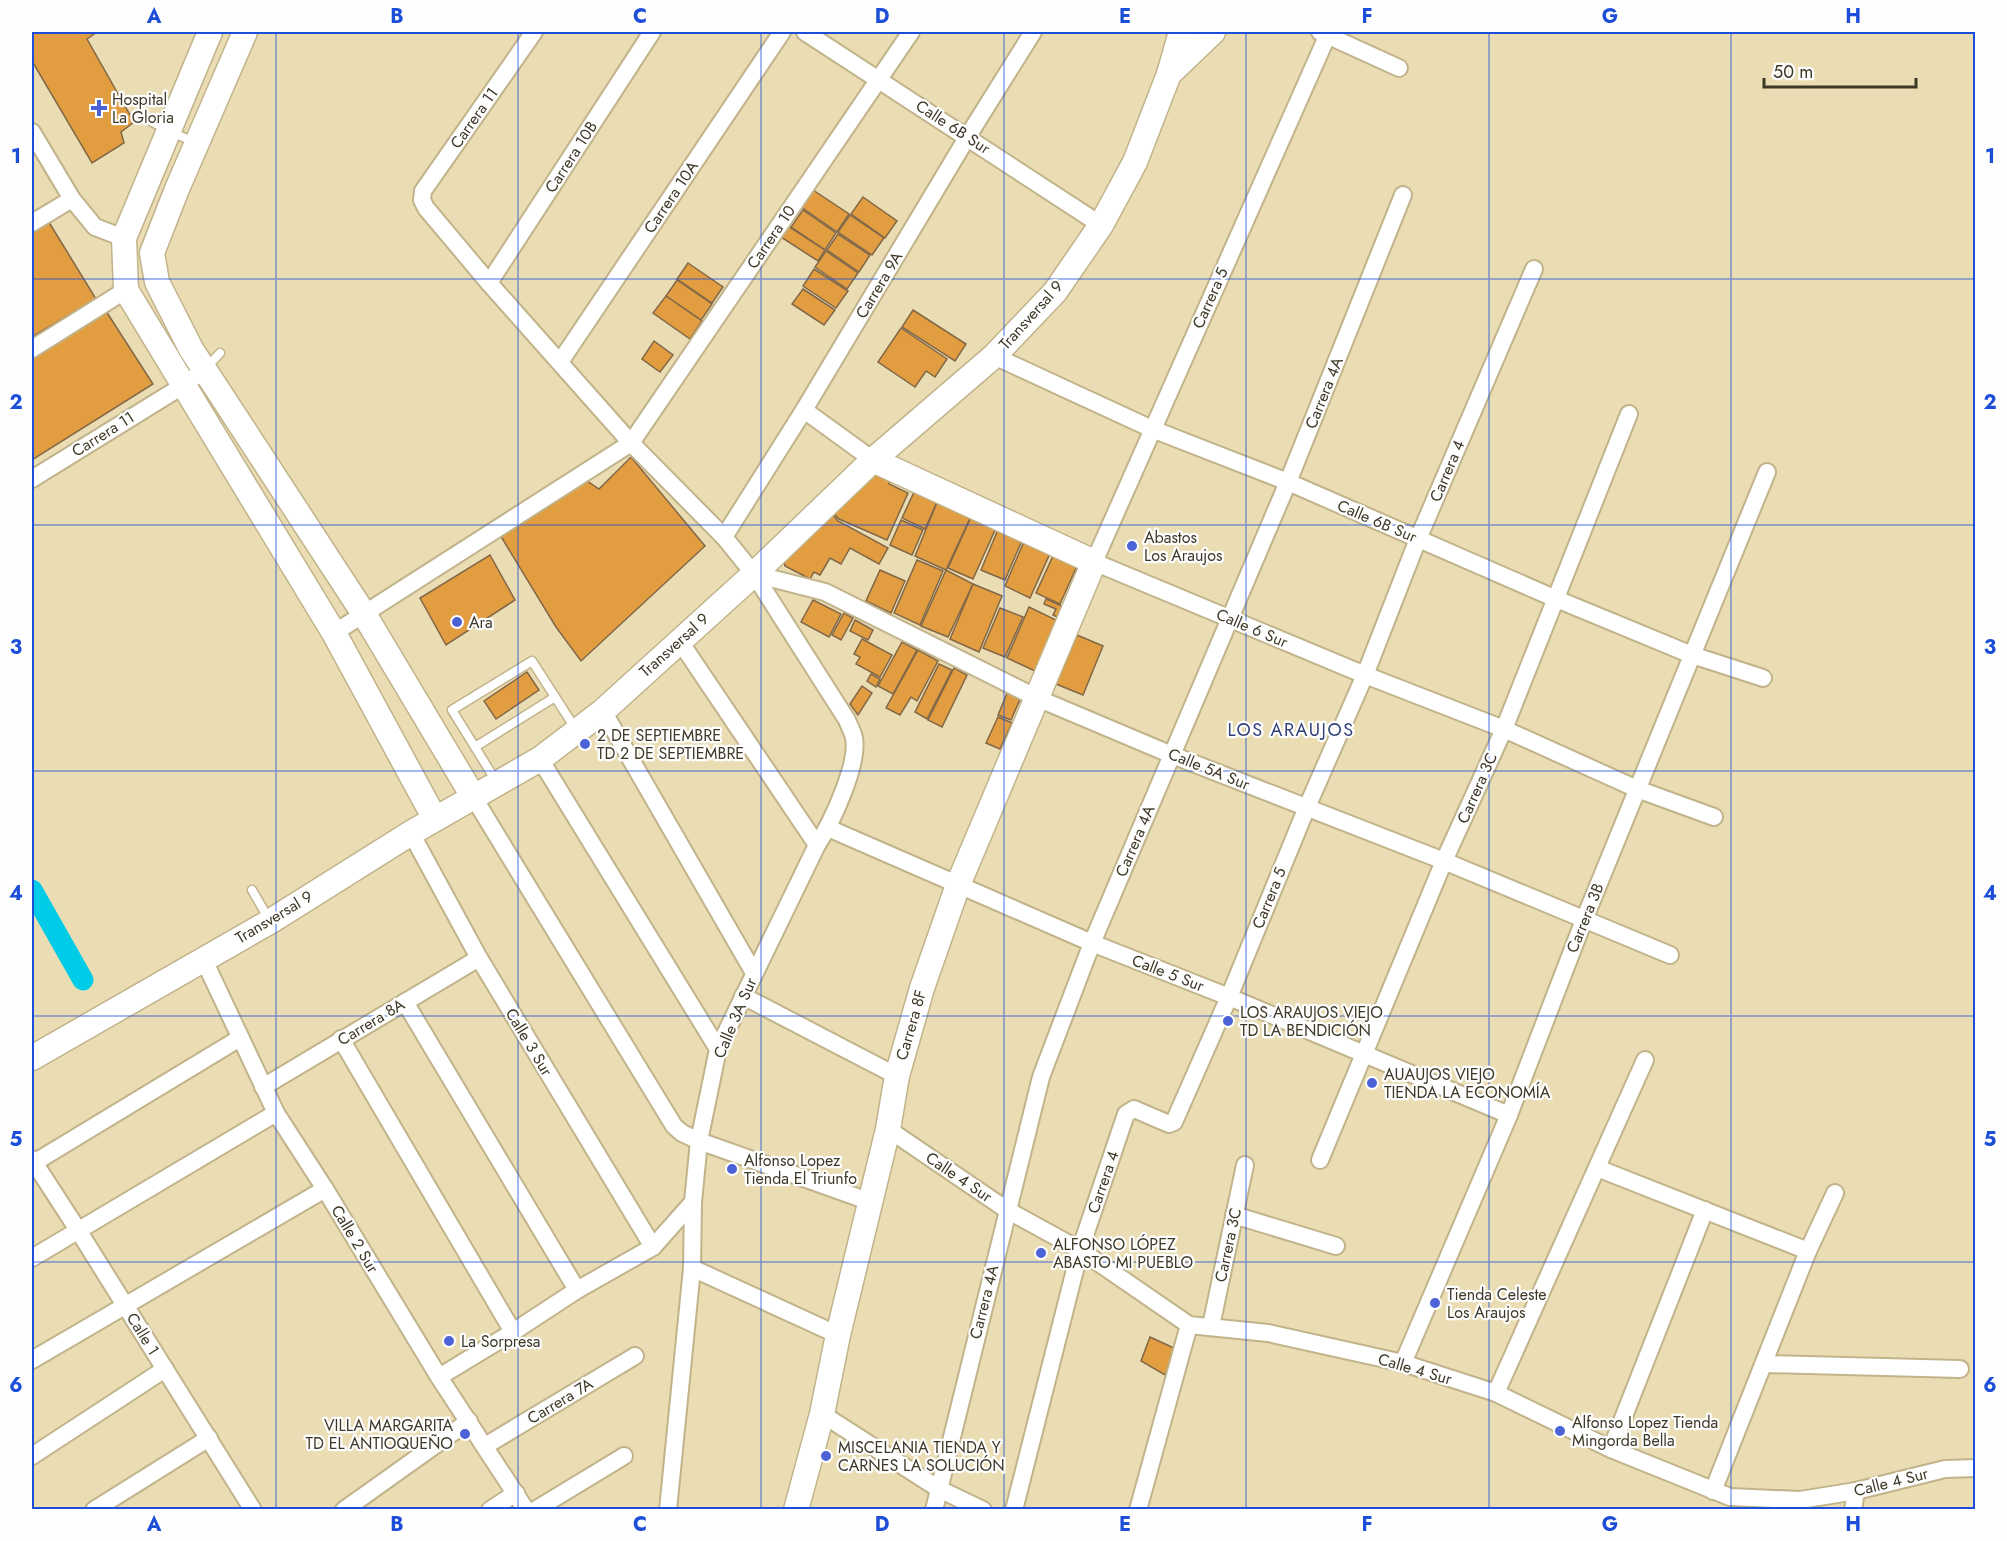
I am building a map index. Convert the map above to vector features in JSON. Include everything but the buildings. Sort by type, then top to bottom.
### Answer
[{"type":"street","points":[[210,32],[161,126],[124,238],[126,290],[334,633],[435,819]]},
{"type":"street","points":[[244,32],[177,189],[153,253],[157,282],[191,349],[212,361],[674,1126],[682,1133],[699,1141],[871,1202]]},
{"type":"street","name":"Carrera 11","points":[[426,208],[422,200],[423,191],[534,32]]},
{"type":"street","name":"Carrera 10B","points":[[489,283],[652,32]]},
{"type":"street","name":"Carrera 10A","points":[[560,362],[782,32]]},
{"type":"street","name":"Calle 6B Sur","points":[[805,32],[968,136],[1101,225]]},
{"type":"street","name":"Carrera 10","points":[[631,442],[910,32]]},
{"type":"street","name":"Carrera 9A","points":[[724,537],[804,410],[968,136],[1034,32]]},
{"type":"street","name":"Transversal 9","points":[[32,1058],[271,921],[411,833],[540,759],[603,711],[873,460],[994,356],[1055,292],[1101,225],[1135,162],[1169,74],[1181,32]]},
{"type":"street","name":"Transversal 9","points":[[1169,74],[1214,32]]},
{"type":"street","name":"Carrera 5","points":[[1094,562],[1325,33],[1400,68]]},
{"type":"street","points":[[32,132],[72,199],[95,227],[124,238]]},
{"type":"street","name":"Carrera 4A","points":[[934,1509],[1041,1077],[1092,943],[1288,483],[1403,195]]},
{"type":"street","points":[[32,223],[72,199]]},
{"type":"street","name":"Calle 3A Sur","points":[[426,208],[489,283],[631,442],[724,537],[753,574],[847,720],[854,738],[854,762],[828,828],[817,845],[718,1049],[699,1141],[693,1202],[692,1268],[668,1509]]},
{"type":"street","name":"Carrera 4","points":[[1365,675],[1418,539],[1534,269]]},
{"type":"street","points":[[32,348],[126,290]]},
{"type":"street","name":"Calle 6B Sur","points":[[994,356],[1152,429],[1288,483],[1692,656],[1763,678]]},
{"type":"street","name":"Carrera 11","points":[[32,479],[184,385],[212,361]]},
{"type":"street","name":"Calle 6 Sur","points":[[804,410],[873,460],[1094,562],[1365,675],[1504,729],[1637,789],[1714,817]]},
{"type":"street","name":"Carrera 3C","points":[[1320,1160],[1443,861],[1504,729],[1554,598],[1629,414]]},
{"type":"street","points":[[334,633],[631,442]]},
{"type":"street","name":"Carrera 3B","points":[[1403,1364],[1509,1115],[1584,920],[1767,472]]},
{"type":"street","name":"Carrera 8F","points":[[796,1509],[822,1413],[838,1335],[888,1129],[897,1076],[922,988],[958,885],[1094,562]]},
{"type":"street","name":"Calle 5A Sur","points":[[753,574],[825,592],[1037,698],[1172,755],[1443,861],[1670,955]]},
{"type":"street","points":[[679,640],[817,845]]},
{"type":"street","name":"Carrera 5","points":[[1126,1114],[1134,1109],[1169,1124],[1174,1122],[1229,997],[1306,807],[1365,675]]},
{"type":"street","points":[[603,711],[754,973]]},
{"type":"street","points":[[540,759],[718,1049]]},
{"type":"street","name":"Calle 5 Sur","points":[[828,828],[1092,943],[1229,997],[1509,1115]]},
{"type":"street","name":"Calle 3 Sur","points":[[411,833],[479,958],[652,1247]]},
{"type":"street","name":"Calle 2 Sur","points":[[203,958],[276,1113],[326,1190],[439,1377],[526,1509]]},
{"type":"street","name":"Carrera 8A","points":[[263,1086],[479,958]]},
{"type":"street","points":[[742,996],[897,1076]]},
{"type":"street","points":[[405,1002],[577,1290]]},
{"type":"street","points":[[32,1162],[240,1038]]},
{"type":"street","points":[[341,1039],[513,1332]]},
{"type":"street","points":[[1496,1393],[1645,1060]]},
{"type":"street","points":[[32,1258],[276,1113]]},
{"type":"street","name":"Carrera 4","points":[[1014,1509],[1080,1250],[1126,1114]]},
{"type":"street","name":"Calle 4 Sur","points":[[888,1129],[1007,1210],[1080,1250],[1189,1325],[1268,1334],[1403,1364],[1496,1393],[1611,1449],[1713,1491],[1728,1503],[1800,1500],[1856,1491],[1945,1468],[1976,1468]]},
{"type":"street","name":"Calle 1","points":[[32,1162],[78,1230],[249,1508]]},
{"type":"street","name":"Carrera 3C","points":[[1211,1326],[1245,1165]]},
{"type":"street","points":[[1597,1168],[1808,1251]]},
{"type":"street","points":[[32,1360],[326,1190]]},
{"type":"street","points":[[1713,1491],[1808,1251],[1835,1193]]},
{"type":"street","points":[[439,1377],[577,1290],[652,1247],[693,1202]]},
{"type":"street","points":[[1611,1449],[1704,1210]]},
{"type":"street","points":[[1234,1215],[1336,1246]]},
{"type":"street","points":[[692,1268],[838,1335]]},
{"type":"street","points":[[1138,1509],[1189,1325]]},
{"type":"street","name":"Carrera 7A","points":[[485,1446],[635,1356]]},
{"type":"street","points":[[1764,1364],[1960,1369]]},
{"type":"street","points":[[32,1456],[165,1369]]},
{"type":"street","points":[[822,1413],[939,1489],[983,1509]]},
{"type":"street","points":[[344,1509],[469,1421]]},
{"type":"street","points":[[94,1509],[208,1438]]},
{"type":"street","points":[[536,1509],[624,1456]]},
{"type":"street","points":[[1852,1509],[1856,1491]]},
{"type":"street","points":[[490,1509],[516,1493]]},
{"type":"lane","points":[[161,126],[198,144]]},
{"type":"lane","points":[[498,784],[452,710],[532,661],[576,731]]},
{"type":"lane","points":[[476,747],[555,697]]},
{"type":"lane","points":[[252,890],[271,921]]},
{"type":"waterway","points":[[32,890],[83,980]]},
{"type":"place","name":"Hospital La Gloria","points":[[99,108]]},
{"type":"place","name":"Abastos Los Araujos","points":[[1132,546]]},
{"type":"place","name":"Ara","points":[[457,622]]},
{"type":"place","name":"2 DE SEPTIEMBRE TD 2 DE SEPTIEMBRE","points":[[585,744]]},
{"type":"place","name":"LOS ARAUJOS VIEJO TD LA BENDICIÓN","points":[[1228,1021]]},
{"type":"place","name":"AUAUJOS VIEJO TIENDA LA ECONOMÍA","points":[[1372,1083]]},
{"type":"place","name":"Alfonso Lopez Tienda El Triunfo","points":[[732,1169]]},
{"type":"place","name":"ALFONSO LÓPEZ ABASTO MI PUEBLO","points":[[1041,1253]]},
{"type":"place","name":"Tienda Celeste Los Araujos","points":[[1435,1303]]},
{"type":"place","name":"La Sorpresa","points":[[449,1341]]},
{"type":"place","name":"Alfonso Lopez Tienda Mingorda Bella","points":[[1560,1431]]},
{"type":"place","name":"VILLA MARGARITA TD EL ANTIOQUEÑO","points":[[465,1434]]},
{"type":"place","name":"MISCELANIA TIENDA Y CARNES LA SOLUCIÓN","points":[[826,1456]]},
{"type":"district","name":"LOS ARAUJOS","points":[[1291,730]]}]
